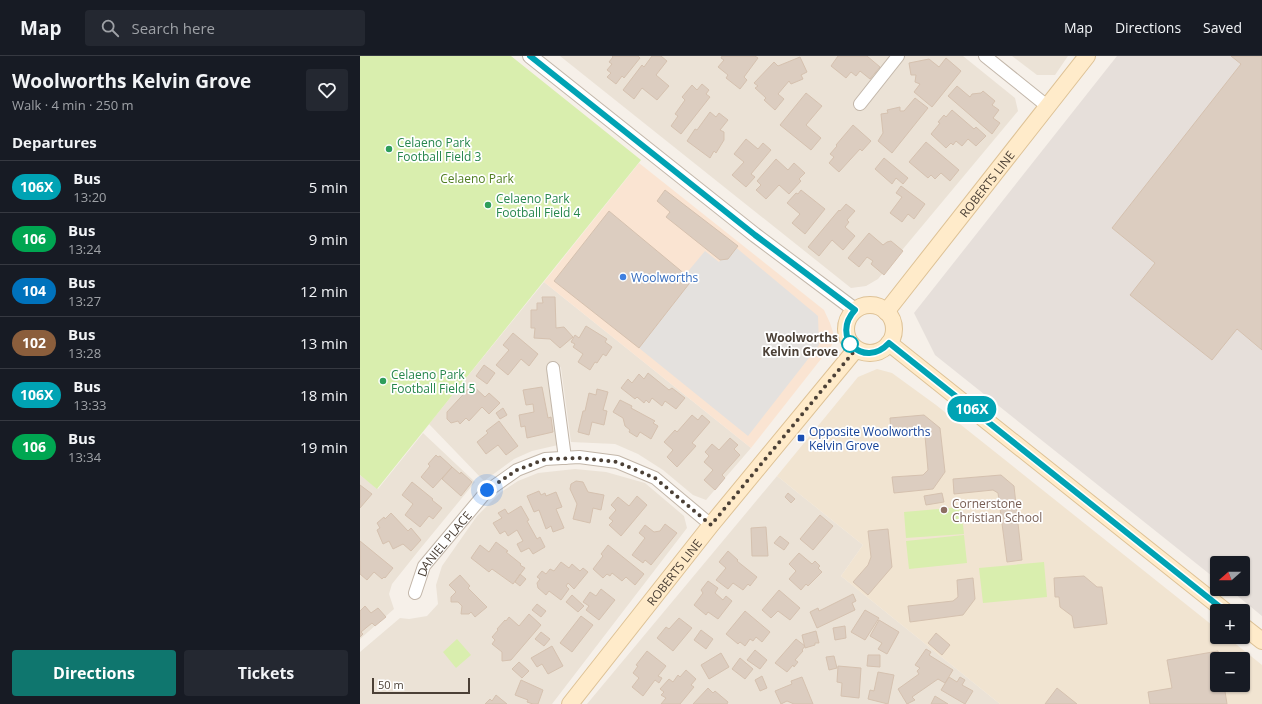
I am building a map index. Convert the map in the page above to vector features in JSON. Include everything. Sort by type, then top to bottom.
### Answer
[{"type":"main road","name":"ROBERTS LINE","points":[[886,312],[1087,56]]},
{"type":"main road","points":[[863,306],[871,306],[879,307],[886,312],[893,324],[894,330],[889,343],[884,349],[870,354],[862,352],[850,344],[846,330],[847,322],[855,310],[863,306]]},
{"type":"main road","points":[[889,343],[1215,604]]},
{"type":"main road","name":"ROBERTS LINE","points":[[570,704],[711,525],[856,349]]},
{"type":"main road","points":[[1250,632],[1262,641]]},
{"type":"street","points":[[530,56],[755,235],[855,310]]},
{"type":"street","points":[[860,104],[898,56]]},
{"type":"street","points":[[985,56],[1047,106]]},
{"type":"street","points":[[554,368],[565,458]]},
{"type":"street","name":"DANIEL PLACE","points":[[415,593],[424,566],[487,490],[517,470],[546,459],[579,458],[617,462],[655,478],[711,525]]},
{"type":"shaded area","points":[[560,56],[963,56],[1015,98],[1018,111],[878,279],[866,286],[851,288]]},
{"type":"shaded area","points":[[1012,56],[1068,56],[1055,75],[1037,75]]},
{"type":"shaded area","points":[[1117,56],[1262,56],[1262,616],[1250,606],[1250,604],[1247,604],[1238,596],[1250,596],[1250,556],[1210,556],[1210,574],[935,355],[914,313]]},
{"type":"shaded area","points":[[639,163],[824,310],[830,323],[833,332],[832,345],[751,448],[544,282]]},
{"type":"shaded area","points":[[733,245],[818,316],[819,345],[748,436],[639,348],[692,280],[685,275],[705,251],[719,262]]},
{"type":"shaded area","points":[[544,282],[751,448],[706,500],[693,495],[663,470],[638,454],[615,444],[571,442],[561,368],[557,362],[553,361],[548,365],[558,445],[532,451],[514,459],[484,481],[429,424]]},
{"type":"shaded area","name":"Cornerstone Christian School","points":[[877,369],[892,373],[936,405],[1210,623],[1210,644],[1236,644],[1246,652],[1210,652],[1210,692],[1250,692],[1250,655],[1262,665],[1262,704],[1000,704],[841,576],[863,545],[777,476],[858,377]]},
{"type":"shaded area","points":[[423,433],[475,482],[392,584],[389,594],[394,609],[360,639],[360,475],[378,489]]},
{"type":"shaded area","points":[[575,469],[606,472],[645,483],[684,516],[687,528],[552,704],[360,704],[360,652],[400,618],[409,619],[427,616],[438,604],[436,585],[442,566],[477,516],[501,492],[518,481],[538,473]]},
{"type":"shaded area","points":[[777,476],[863,545],[841,576],[1000,704],[587,704]]},
{"type":"green space","name":"Celaeno Park","points":[[360,56],[511,56],[641,160],[377,489],[360,475]]},
{"type":"green space","points":[[961,507],[964,534],[906,538],[904,512]]},
{"type":"green space","points":[[964,535],[967,563],[909,569],[906,541]]},
{"type":"green space","points":[[1044,562],[1047,597],[983,603],[979,568]]},
{"type":"green space","points":[[457,639],[471,655],[456,668],[443,652]]},
{"type":"building","points":[[612,56],[638,56],[640,58],[624,78],[622,76],[616,84],[607,77],[611,73],[607,70],[612,64],[609,62],[613,57]]},
{"type":"building","points":[[652,56],[661,56],[667,61],[656,75],[669,86],[657,100],[642,88],[634,99],[623,90],[642,65],[644,67]]},
{"type":"building","points":[[722,56],[755,56],[758,58],[744,77],[747,80],[740,89],[726,78],[728,75],[718,67],[724,60],[721,58]]},
{"type":"building","points":[[838,56],[867,56],[880,67],[870,79],[860,71],[856,76],[851,72],[846,78],[831,66]]},
{"type":"building","points":[[1231,56],[1262,56],[1262,350],[1237,329],[1212,360],[1130,295],[1155,263],[1112,228],[1241,64]]},
{"type":"building","points":[[800,57],[807,72],[801,75],[803,79],[791,84],[789,81],[778,94],[784,99],[775,110],[764,100],[766,98],[755,88],[758,86],[754,83],[774,62],[778,66]]},
{"type":"building","points":[[946,58],[961,71],[932,107],[914,92],[920,84],[915,82],[916,75],[911,75],[909,63],[929,59],[939,67]]},
{"type":"building","points":[[702,84],[709,90],[706,94],[710,97],[681,134],[671,126],[678,116],[675,114],[685,100],[682,97],[692,85],[697,90]]},
{"type":"building","points":[[957,86],[970,97],[972,94],[981,93],[983,91],[995,101],[992,105],[999,110],[993,118],[1000,123],[992,134],[948,96]]},
{"type":"building","points":[[806,93],[822,106],[806,125],[821,138],[811,150],[780,125]]},
{"type":"building","points":[[915,98],[928,108],[892,153],[878,141],[883,133],[881,114],[888,113],[887,110],[900,107],[900,111],[904,111]]},
{"type":"building","points":[[952,110],[974,129],[976,127],[986,136],[976,146],[968,139],[962,146],[956,141],[953,145],[951,143],[946,148],[931,134],[940,123],[938,122],[944,115],[946,117]]},
{"type":"building","points":[[710,112],[716,117],[719,113],[728,120],[720,130],[724,132],[724,140],[716,153],[714,151],[710,158],[687,141]]},
{"type":"building","points":[[853,125],[871,141],[862,151],[860,149],[839,172],[829,163],[834,157],[830,154]]},
{"type":"building","points":[[746,139],[758,149],[763,143],[771,150],[751,174],[755,177],[746,187],[732,175],[744,162],[734,154]]},
{"type":"building","points":[[926,142],[959,170],[950,181],[941,173],[935,179],[931,175],[928,178],[909,162]]},
{"type":"building","points":[[884,158],[908,178],[903,184],[896,178],[892,184],[875,169]]},
{"type":"building","points":[[776,159],[788,170],[794,163],[805,173],[799,179],[801,181],[789,194],[779,185],[766,199],[756,190],[761,185],[757,181]]},
{"type":"building","points":[[901,186],[925,204],[914,219],[908,214],[902,222],[890,213],[902,197],[896,193]]},
{"type":"building","points":[[665,190],[738,246],[728,259],[720,260],[666,217],[670,212],[657,201]]},
{"type":"building","points":[[801,190],[825,209],[805,234],[792,223],[800,214],[787,203],[796,193],[798,194]]},
{"type":"building","points":[[846,204],[855,211],[847,220],[849,222],[845,227],[855,236],[843,250],[832,240],[819,256],[808,247],[839,210],[840,211]]},
{"type":"building","name":"Woolworths","points":[[609,211],[692,280],[639,348],[554,281]]},
{"type":"building","points":[[869,233],[883,245],[891,241],[903,251],[884,275],[871,264],[873,261],[867,257],[859,267],[848,258]]},
{"type":"building","points":[[542,297],[555,297],[556,328],[564,327],[573,337],[560,348],[550,339],[534,338],[535,328],[531,328],[531,310],[537,310],[537,303],[543,303]]},
{"type":"building","points":[[586,326],[607,339],[605,342],[612,347],[606,356],[603,354],[597,363],[595,362],[590,370],[578,362],[583,354],[573,347],[575,344],[571,342],[575,335],[579,338]]},
{"type":"building","points":[[513,333],[538,354],[529,366],[521,359],[508,375],[496,365],[509,350],[503,345]]},
{"type":"building","points":[[484,365],[495,373],[487,384],[476,376]]},
{"type":"building","points":[[648,373],[669,390],[672,388],[685,398],[676,409],[665,401],[662,406],[652,398],[649,403],[646,400],[644,403],[637,397],[635,399],[621,388],[628,379],[632,383],[639,374],[644,379]]},
{"type":"building","points":[[472,385],[485,397],[489,393],[500,403],[489,414],[482,407],[469,421],[466,418],[460,424],[458,421],[451,423],[447,419],[447,412]]},
{"type":"building","points":[[542,387],[548,418],[551,417],[553,432],[527,438],[525,426],[521,427],[519,415],[534,412],[533,404],[526,405],[523,390]]},
{"type":"building","points":[[597,389],[608,392],[603,410],[607,411],[604,425],[592,422],[589,435],[578,432],[589,393],[596,395]]},
{"type":"building","points":[[620,400],[632,406],[631,408],[655,421],[653,423],[658,426],[651,439],[640,432],[637,437],[629,432],[630,430],[625,426],[623,418],[613,412]]},
{"type":"building","points":[[503,408],[507,415],[500,419],[496,413]]},
{"type":"building","points":[[692,415],[698,420],[702,415],[710,422],[692,443],[696,446],[677,467],[667,457],[673,450],[664,442],[675,430],[677,432]]},
{"type":"building","points":[[924,415],[940,428],[945,472],[933,489],[894,493],[892,477],[923,475],[928,470],[925,436],[920,431],[891,434],[890,418]]},
{"type":"building","points":[[499,421],[518,446],[506,455],[498,445],[486,454],[477,442],[488,433],[486,431]]},
{"type":"building","points":[[730,438],[738,445],[734,449],[740,455],[722,475],[725,478],[715,490],[704,480],[713,470],[704,462],[709,456],[705,452],[712,444],[719,450]]},
{"type":"building","points":[[436,455],[438,457],[440,456],[452,467],[433,488],[421,477],[430,466],[428,464]]},
{"type":"building","points":[[452,467],[460,474],[461,472],[472,482],[461,496],[442,479]]},
{"type":"building","points":[[1001,475],[1014,486],[1022,560],[1007,562],[998,493],[993,490],[954,494],[953,479]]},
{"type":"building","points":[[576,481],[583,482],[588,492],[604,495],[601,510],[593,508],[590,523],[573,519],[577,504],[570,489],[571,484]]},
{"type":"building","points":[[412,482],[442,508],[433,519],[429,516],[420,527],[405,515],[413,504],[402,495]]},
{"type":"building","points":[[360,485],[372,494],[360,508]]},
{"type":"building","points":[[539,491],[541,495],[545,493],[546,496],[556,492],[562,507],[556,509],[564,528],[553,532],[551,526],[546,529],[539,510],[534,512],[527,496]]},
{"type":"building","points":[[788,493],[795,499],[791,503],[785,497]]},
{"type":"building","points":[[942,493],[944,502],[926,505],[924,496]]},
{"type":"building","points":[[637,496],[647,505],[621,536],[609,525],[613,521],[609,518],[616,510],[611,505],[618,497],[629,506]]},
{"type":"building","points":[[521,506],[537,539],[540,537],[545,547],[533,554],[529,548],[521,552],[517,544],[523,541],[517,530],[508,536],[505,531],[500,534],[493,523],[502,518],[498,513],[505,509],[508,514]]},
{"type":"building","points":[[391,513],[408,531],[411,528],[421,540],[411,551],[403,544],[393,549],[389,541],[383,544],[377,530],[380,528],[377,523],[384,517],[385,519]]},
{"type":"building","points":[[820,515],[833,526],[813,550],[800,539]]},
{"type":"building","points":[[665,524],[677,533],[651,565],[645,560],[643,563],[632,555],[645,538],[639,533],[645,525],[654,532],[660,531]]},
{"type":"building","points":[[766,527],[768,556],[752,556],[751,528]]},
{"type":"building","points":[[888,529],[892,567],[868,595],[853,582],[868,565],[871,557],[868,531]]},
{"type":"building","points":[[780,536],[789,543],[784,550],[774,543]]},
{"type":"building","points":[[360,541],[393,568],[385,578],[384,577],[382,579],[374,572],[367,580],[360,574]]},
{"type":"building","points":[[496,542],[508,551],[506,552],[525,568],[513,584],[492,569],[489,572],[471,558],[480,545],[489,552]]},
{"type":"building","points":[[608,545],[644,574],[635,585],[626,577],[622,581],[612,573],[610,576],[607,574],[603,578],[593,569],[603,556],[601,554]]},
{"type":"building","points":[[728,551],[738,560],[737,561],[757,577],[750,586],[748,584],[743,590],[733,583],[728,589],[716,580],[726,568],[719,562]]},
{"type":"building","points":[[799,553],[812,564],[815,561],[820,566],[818,568],[822,572],[808,586],[806,584],[801,590],[789,579],[796,571],[789,564]]},
{"type":"building","points":[[561,562],[569,568],[572,564],[580,571],[583,568],[588,572],[574,589],[568,583],[566,586],[569,589],[561,600],[549,591],[546,595],[538,588],[537,583],[540,579],[537,577],[542,571],[546,574],[550,569],[554,571]]},
{"type":"building","points":[[520,574],[526,579],[520,586],[515,582]]},
{"type":"building","points":[[460,575],[470,586],[468,588],[487,607],[475,617],[471,612],[469,614],[461,614],[462,606],[458,602],[451,602],[451,597],[456,592],[449,585]]},
{"type":"building","points":[[1084,576],[1097,587],[1102,587],[1107,624],[1074,628],[1072,616],[1060,607],[1059,597],[1055,597],[1054,578]]},
{"type":"building","points":[[973,578],[975,599],[963,615],[910,622],[908,606],[953,601],[958,597],[957,580]]},
{"type":"building","points":[[708,581],[718,588],[715,593],[723,600],[726,596],[732,601],[718,619],[708,612],[706,615],[694,605],[703,593],[701,590]]},
{"type":"building","points":[[601,589],[615,600],[599,620],[586,610],[589,606],[583,602],[590,592],[596,596]]},
{"type":"building","points":[[779,590],[800,608],[790,620],[778,611],[771,618],[762,610]]},
{"type":"building","points":[[853,594],[856,601],[852,603],[855,610],[817,628],[810,612],[818,608],[819,611]]},
{"type":"building","points":[[572,595],[584,606],[578,612],[566,602]]},
{"type":"building","points":[[537,604],[546,611],[541,617],[532,610]]},
{"type":"building","points":[[365,606],[371,613],[378,608],[386,617],[375,626],[372,623],[361,632],[363,634],[360,637],[360,611]]},
{"type":"building","points":[[865,610],[879,618],[865,640],[851,632]]},
{"type":"building","points":[[745,611],[770,632],[762,642],[756,637],[753,641],[750,639],[745,646],[740,642],[738,644],[726,634]]},
{"type":"building","points":[[529,614],[541,625],[511,660],[502,661],[502,652],[492,644],[495,640],[492,637],[498,630],[497,629],[509,617],[519,626]]},
{"type":"building","points":[[581,616],[593,625],[572,652],[560,643]]},
{"type":"building","points":[[679,618],[692,628],[673,651],[657,638],[666,627],[669,629]]},
{"type":"building","points":[[879,620],[899,632],[887,654],[878,649],[882,643],[870,636]]},
{"type":"building","points":[[845,626],[846,638],[835,640],[833,628]]},
{"type":"building","points":[[701,630],[713,639],[706,649],[694,640]]},
{"type":"building","points":[[816,631],[819,643],[815,643],[815,645],[805,648],[802,635]]},
{"type":"building","points":[[541,632],[550,639],[544,646],[535,639]]},
{"type":"building","points":[[936,633],[950,645],[942,655],[928,643]]},
{"type":"building","points":[[796,639],[805,646],[802,650],[803,651],[795,660],[798,662],[787,672],[775,663]]},
{"type":"building","points":[[552,646],[563,666],[548,674],[542,664],[537,667],[531,658]]},
{"type":"building","points":[[926,649],[931,652],[929,655],[953,670],[945,683],[938,679],[912,697],[915,700],[907,704],[898,689],[919,674],[917,671],[920,668],[915,665]]},
{"type":"building","points":[[755,650],[767,660],[760,669],[747,660]]},
{"type":"building","points":[[647,651],[666,666],[658,676],[662,678],[659,683],[655,680],[643,696],[632,687],[639,678],[633,673],[638,666],[636,665]]},
{"type":"building","points":[[1210,652],[1210,692],[1225,692],[1227,704],[1150,704],[1148,692],[1172,688],[1167,660]]},
{"type":"building","points":[[721,653],[729,667],[709,679],[701,665]]},
{"type":"building","points":[[868,655],[880,655],[880,667],[867,666]]},
{"type":"building","points":[[834,656],[837,668],[829,670],[826,657]]},
{"type":"building","points":[[740,658],[753,669],[745,679],[732,669]]},
{"type":"building","points":[[519,662],[529,671],[522,678],[512,669]]},
{"type":"building","points":[[838,666],[861,668],[859,698],[841,696],[842,683],[837,682]]},
{"type":"building","points":[[686,670],[696,679],[691,685],[694,687],[680,704],[661,704],[666,698],[661,695],[664,692],[660,689],[669,679],[673,682],[678,675],[680,677]]},
{"type":"building","points":[[878,672],[894,675],[888,704],[868,699],[870,690],[874,691]]},
{"type":"building","points":[[762,676],[767,688],[760,691],[755,680]]},
{"type":"building","points":[[802,677],[813,704],[794,704],[787,701],[781,704],[775,691],[792,684],[791,681]]},
{"type":"building","points":[[949,677],[957,682],[960,677],[965,680],[962,685],[973,691],[965,704],[941,690]]},
{"type":"building","points":[[521,680],[543,690],[538,704],[527,702],[528,700],[515,695]]},
{"type":"building","points":[[708,688],[713,693],[715,691],[728,702],[727,704],[693,704]]},
{"type":"building","points":[[1057,688],[1077,704],[1045,704]]},
{"type":"building","points":[[496,695],[507,704],[485,704],[490,699],[492,701]]},
{"type":"building","points":[[935,696],[948,704],[931,704]]},
{"type":"bus line","name":"106X","points":[[530,56],[755,235],[855,310],[847,322],[846,330],[850,344],[856,349],[870,354],[884,349],[889,343],[1216,604]]},
{"type":"place","name":"Celaeno Park Football Field 3","points":[[389,149]]},
{"type":"place","name":"Celaeno Park Football Field 4","points":[[488,205]]},
{"type":"place","name":"Woolworths","points":[[623,277]]},
{"type":"place","name":"Woolworths Kelvin Grove","points":[[850,344]]},
{"type":"place","name":"Celaeno Park Football Field 5","points":[[383,381]]},
{"type":"place","name":"Opposite Woolworths Kelvin Grove","points":[[801,438]]},
{"type":"place","name":"Cornerstone Christian School","points":[[944,510]]},
{"type":"route","points":[[487,490],[517,470],[546,459],[579,458],[617,462],[655,478],[686,502],[711,525],[856,349],[850,344]]}]
